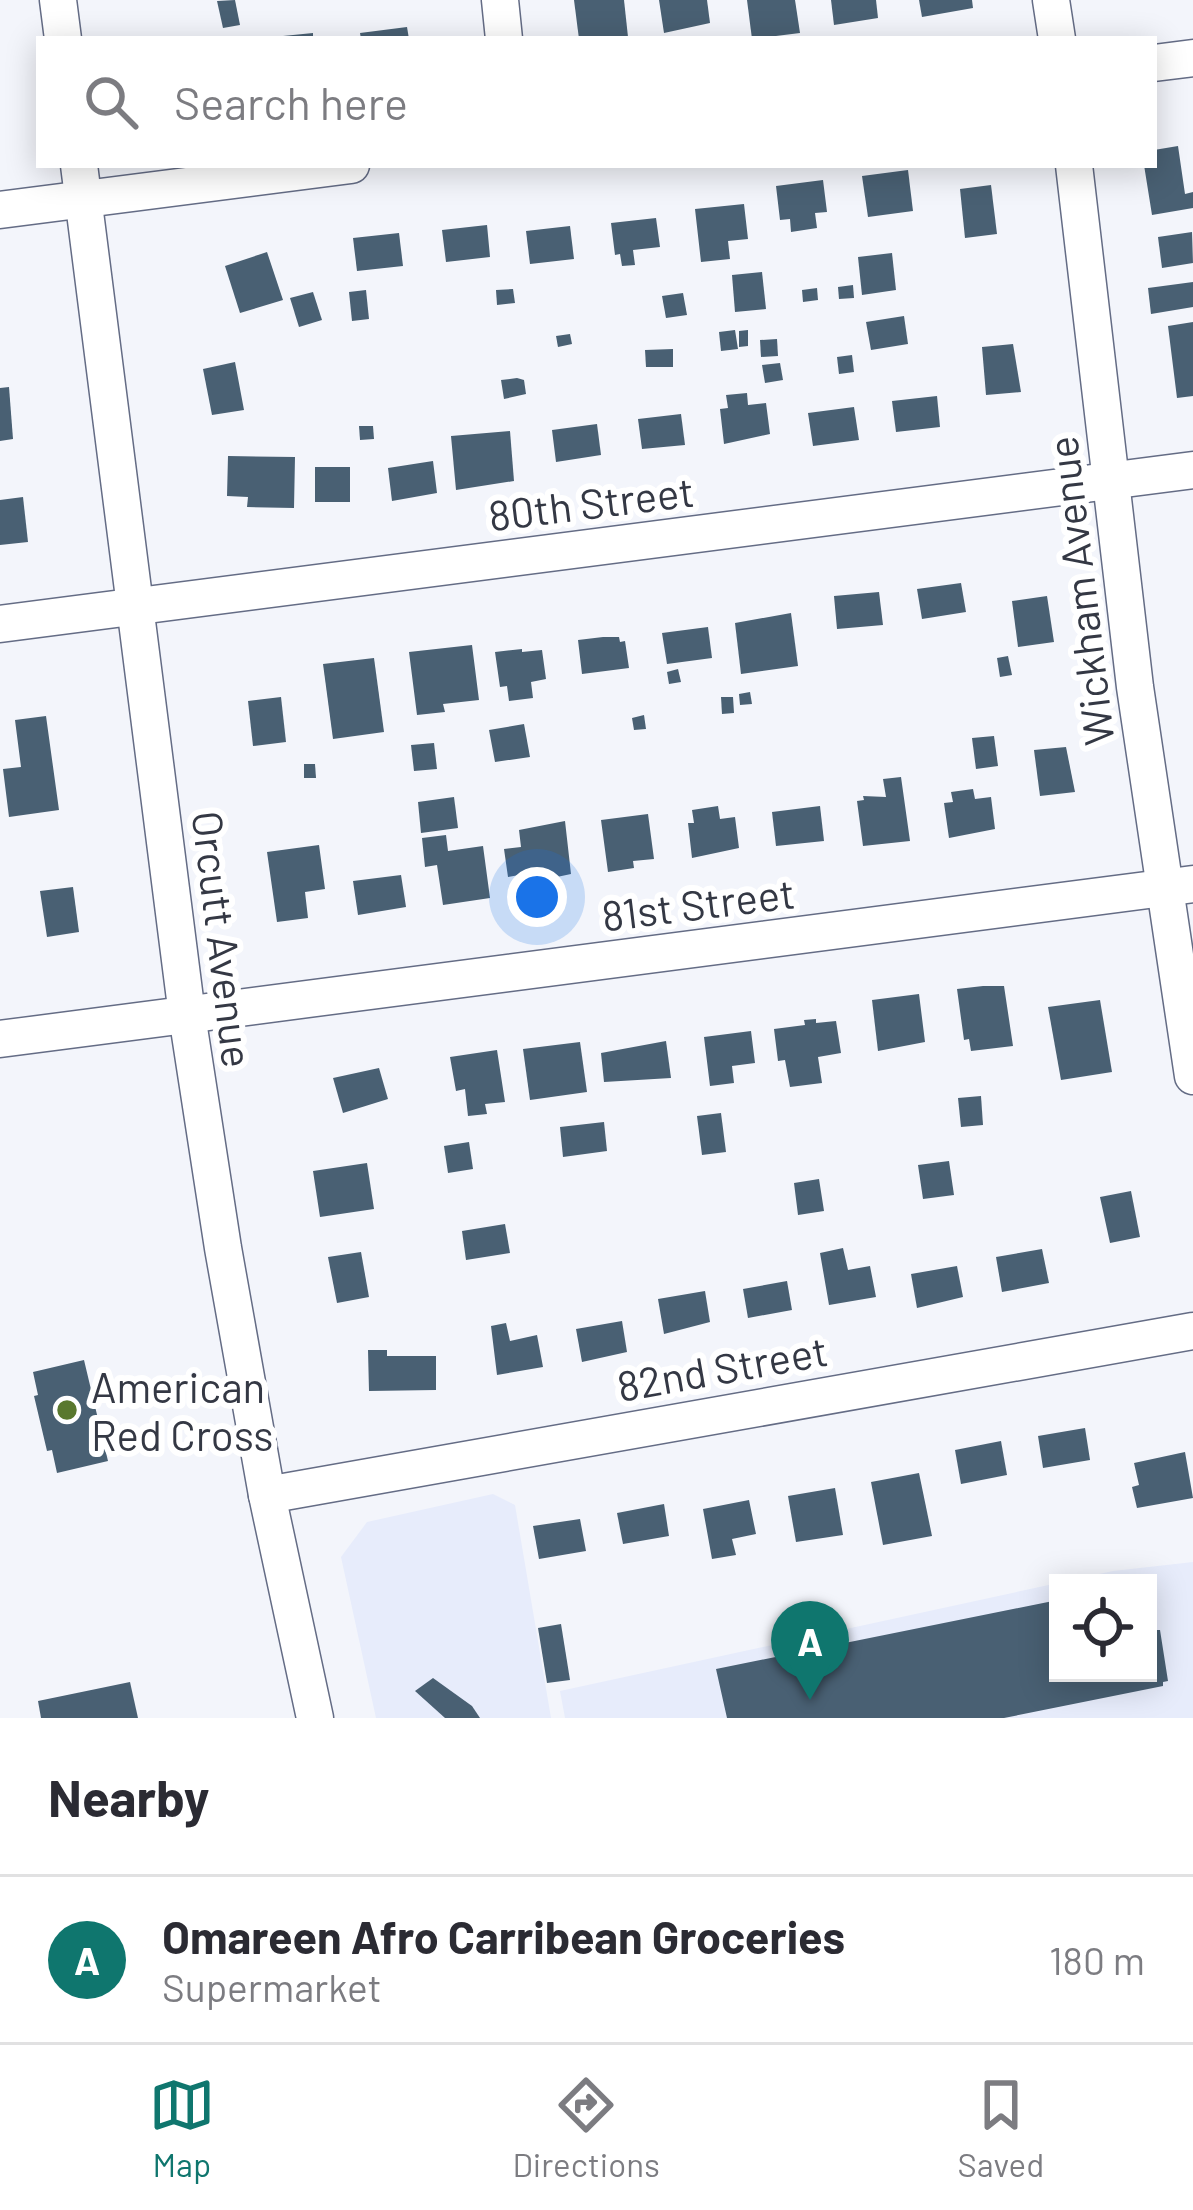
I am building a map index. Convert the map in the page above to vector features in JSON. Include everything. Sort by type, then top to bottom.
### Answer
[{"type":"street","points":[[58,0],[63,36]]},
{"type":"street","points":[[500,0],[504,36]]},
{"type":"street","points":[[1051,0],[1057,36]]},
{"type":"street","points":[[1157,63],[1193,58]]},
{"type":"street","points":[[0,210],[81,182],[303,168]]},
{"type":"street","name":"Wickham Avenue","points":[[1074,168],[1110,480],[1178,886],[1193,1076]]},
{"type":"street","name":"Orcutt Avenue","points":[[81,182],[187,1015],[268,1495],[316,1718]]},
{"type":"street","name":"80th Street","points":[[0,624],[1193,470]]},
{"type":"street","name":"81st Street","points":[[0,1039],[1178,886]]},
{"type":"street","name":"82nd Street","points":[[268,1495],[1193,1331]]},
{"type":"shaded area","points":[[493,1494],[515,1505],[551,1718],[376,1718],[341,1557],[367,1522]]},
{"type":"shaded area","points":[[1193,1562],[1193,1718],[565,1718],[560,1691],[1049,1585],[1049,1682],[1157,1682],[1157,1574],[1099,1574]]},
{"type":"building","points":[[235,0],[240,25],[223,28],[217,1]]},
{"type":"building","points":[[574,0],[624,0],[628,36],[579,36]]},
{"type":"building","points":[[659,0],[707,0],[710,23],[664,33]]},
{"type":"building","points":[[747,0],[795,0],[800,33],[752,36]]},
{"type":"building","points":[[831,0],[876,0],[878,18],[834,25]]},
{"type":"building","points":[[919,0],[972,0],[973,8],[922,17]]},
{"type":"building","points":[[407,27],[408,36],[360,36]]},
{"type":"building","points":[[1178,146],[1185,194],[1193,192],[1193,208],[1152,215],[1144,168],[1157,168],[1157,150]]},
{"type":"building","points":[[908,170],[913,211],[868,217],[862,176]]},
{"type":"building","points":[[823,180],[827,212],[815,213],[817,228],[791,232],[790,219],[780,220],[776,186]]},
{"type":"building","points":[[991,185],[997,234],[965,238],[960,189]]},
{"type":"building","points":[[744,204],[748,239],[728,241],[730,259],[701,262],[695,209]]},
{"type":"building","points":[[656,218],[660,247],[633,250],[635,265],[622,266],[620,254],[615,255],[611,223]]},
{"type":"building","points":[[487,225],[490,257],[446,262],[442,230]]},
{"type":"building","points":[[570,226],[574,259],[530,264],[526,231]]},
{"type":"building","points":[[1192,232],[1193,263],[1162,268],[1158,237]]},
{"type":"building","points":[[399,233],[403,266],[357,271],[353,238]]},
{"type":"building","points":[[267,252],[283,300],[240,313],[225,266]]},
{"type":"building","points":[[892,253],[896,290],[862,295],[858,257]]},
{"type":"building","points":[[762,272],[766,309],[735,312],[732,275]]},
{"type":"building","points":[[1193,282],[1193,307],[1151,314],[1148,288]]},
{"type":"building","points":[[853,285],[854,298],[839,299],[838,287]]},
{"type":"building","points":[[817,288],[818,300],[803,302],[802,290]]},
{"type":"building","points":[[513,289],[515,303],[497,305],[496,290]]},
{"type":"building","points":[[366,290],[369,319],[352,321],[349,292]]},
{"type":"building","points":[[313,292],[322,320],[299,327],[290,298]]},
{"type":"building","points":[[683,293],[687,315],[666,318],[662,296]]},
{"type":"building","points":[[904,316],[908,344],[871,350],[866,322]]},
{"type":"building","points":[[1193,322],[1193,396],[1177,398],[1168,326]]},
{"type":"building","points":[[735,330],[738,349],[721,351],[719,332]]},
{"type":"building","points":[[748,330],[748,346],[739,347],[739,331]]},
{"type":"building","points":[[570,334],[572,344],[558,347],[556,336]]},
{"type":"building","points":[[777,339],[778,356],[761,357],[760,340]]},
{"type":"building","points":[[1013,344],[1021,392],[986,395],[982,347]]},
{"type":"building","points":[[673,349],[673,367],[646,367],[645,350]]},
{"type":"building","points":[[852,355],[854,372],[839,374],[837,357]]},
{"type":"building","points":[[235,362],[244,410],[212,415],[203,369]]},
{"type":"building","points":[[780,363],[783,380],[765,383],[762,365]]},
{"type":"building","points":[[501,380],[524,380],[526,394],[504,399]]},
{"type":"building","points":[[9,387],[13,439],[0,441],[0,388]]},
{"type":"building","points":[[747,393],[748,405],[766,403],[770,434],[724,444],[720,409],[728,408],[726,395]]},
{"type":"building","points":[[937,396],[940,427],[896,432],[892,401]]},
{"type":"building","points":[[854,407],[859,440],[813,446],[808,413]]},
{"type":"building","points":[[681,414],[685,445],[642,449],[638,419]]},
{"type":"building","points":[[597,424],[601,455],[556,462],[552,430]]},
{"type":"building","points":[[359,426],[373,426],[374,439],[360,440]]},
{"type":"building","points":[[510,431],[514,481],[456,490],[451,436]]},
{"type":"building","points":[[228,456],[295,457],[294,508],[247,507],[248,497],[227,496]]},
{"type":"building","points":[[433,461],[437,493],[392,501],[388,468]]},
{"type":"building","points":[[315,467],[350,467],[350,502],[315,502]]},
{"type":"building","points":[[23,497],[28,542],[0,545],[0,500]]},
{"type":"building","points":[[961,583],[966,612],[922,619],[917,589]]},
{"type":"building","points":[[879,592],[883,625],[837,629],[834,596]]},
{"type":"building","points":[[1047,596],[1054,642],[1018,647],[1012,601]]},
{"type":"building","points":[[791,613],[798,666],[741,674],[735,623]]},
{"type":"building","points":[[708,627],[712,658],[667,664],[662,633]]},
{"type":"building","points":[[578,640],[625,641],[629,668],[582,674]]},
{"type":"building","points":[[472,645],[479,700],[443,704],[445,712],[417,715],[409,652]]},
{"type":"building","points":[[542,650],[546,679],[531,682],[533,698],[509,701],[507,686],[500,687],[495,652]]},
{"type":"building","points":[[1008,656],[1012,675],[1000,677],[997,658]]},
{"type":"building","points":[[374,658],[384,732],[333,739],[323,664]]},
{"type":"building","points":[[678,669],[681,682],[669,684],[667,672]]},
{"type":"building","points":[[750,692],[752,704],[740,705],[739,694]]},
{"type":"building","points":[[281,697],[286,742],[253,746],[248,701]]},
{"type":"building","points":[[721,697],[733,697],[734,713],[722,714]]},
{"type":"building","points":[[644,715],[646,729],[634,730],[632,718]]},
{"type":"building","points":[[46,716],[59,810],[9,817],[3,769],[21,767],[15,720]]},
{"type":"building","points":[[524,724],[530,757],[495,762],[489,730]]},
{"type":"building","points":[[994,736],[998,766],[976,769],[972,738]]},
{"type":"building","points":[[434,743],[437,769],[414,771],[411,745]]},
{"type":"building","points":[[1066,747],[1075,792],[1040,796],[1034,750]]},
{"type":"building","points":[[304,764],[315,764],[316,778],[304,778]]},
{"type":"building","points":[[901,777],[910,841],[863,846],[857,801],[864,800],[863,796],[886,797],[883,779]]},
{"type":"building","points":[[973,789],[975,799],[991,797],[995,829],[949,838],[944,803],[953,802],[951,792]]},
{"type":"building","points":[[454,797],[458,828],[421,833],[418,802]]},
{"type":"building","points":[[718,806],[720,819],[735,817],[739,848],[692,858],[688,823],[694,823],[692,810]]},
{"type":"building","points":[[820,806],[824,841],[776,846],[772,812]]},
{"type":"building","points":[[648,814],[654,859],[633,861],[634,868],[608,872],[601,820]]},
{"type":"building","points":[[565,821],[571,874],[538,881],[526,879],[525,874],[508,877],[504,849],[521,847],[519,830]]},
{"type":"building","points":[[446,835],[448,851],[483,846],[490,898],[443,905],[437,865],[425,867],[422,838]]},
{"type":"building","points":[[319,845],[325,889],[305,892],[308,918],[277,922],[267,852]]},
{"type":"building","points":[[401,875],[406,907],[358,915],[353,881]]},
{"type":"building","points":[[73,887],[79,932],[47,937],[40,891]]},
{"type":"building","points":[[1004,986],[1013,1046],[971,1051],[969,1039],[964,1040],[957,989]]},
{"type":"building","points":[[919,994],[925,1042],[878,1051],[872,1000]]},
{"type":"building","points":[[1100,1000],[1112,1072],[1061,1080],[1048,1007]]},
{"type":"building","points":[[816,1019],[816,1023],[836,1021],[841,1053],[818,1057],[822,1083],[790,1087],[785,1060],[778,1061],[774,1029]]},
{"type":"building","points":[[751,1031],[755,1063],[732,1066],[734,1083],[710,1086],[704,1037]]},
{"type":"building","points":[[666,1041],[671,1078],[604,1082],[601,1053]]},
{"type":"building","points":[[580,1042],[587,1092],[530,1100],[523,1049]]},
{"type":"building","points":[[497,1050],[505,1102],[485,1104],[487,1114],[468,1116],[465,1089],[456,1091],[450,1057]]},
{"type":"building","points":[[379,1068],[388,1099],[343,1113],[333,1078]]},
{"type":"building","points":[[981,1096],[983,1125],[961,1127],[958,1098]]},
{"type":"building","points":[[721,1113],[726,1152],[702,1155],[697,1116]]},
{"type":"building","points":[[604,1122],[607,1151],[563,1157],[560,1127]]},
{"type":"building","points":[[469,1142],[473,1169],[448,1173],[444,1146]]},
{"type":"building","points":[[949,1161],[954,1195],[923,1199],[918,1165]]},
{"type":"building","points":[[367,1163],[374,1209],[320,1217],[313,1171]]},
{"type":"building","points":[[819,1179],[824,1211],[798,1215],[794,1183]]},
{"type":"building","points":[[1131,1191],[1140,1237],[1110,1243],[1100,1197]]},
{"type":"building","points":[[505,1224],[510,1253],[466,1260],[462,1231]]},
{"type":"building","points":[[843,1248],[848,1270],[870,1266],[876,1297],[829,1305],[820,1253]]},
{"type":"building","points":[[1042,1249],[1049,1283],[1002,1292],[996,1257]]},
{"type":"building","points":[[361,1252],[369,1297],[337,1303],[328,1257]]},
{"type":"building","points":[[957,1266],[963,1297],[917,1308],[911,1274]]},
{"type":"building","points":[[787,1281],[792,1310],[748,1318],[743,1289]]},
{"type":"building","points":[[705,1291],[710,1322],[664,1334],[658,1299]]},
{"type":"building","points":[[622,1321],[627,1352],[582,1362],[576,1329]]},
{"type":"building","points":[[506,1323],[510,1341],[537,1335],[543,1367],[497,1375],[491,1326]]},
{"type":"building","points":[[368,1350],[387,1350],[387,1356],[436,1356],[436,1390],[369,1391]]},
{"type":"building","name":"American Red Cross","points":[[84,1360],[108,1461],[57,1473],[52,1450],[47,1451],[33,1372]]},
{"type":"building","points":[[1085,1428],[1090,1460],[1043,1468],[1038,1436]]},
{"type":"building","points":[[1001,1441],[1007,1475],[961,1484],[955,1450]]},
{"type":"building","points":[[1185,1452],[1193,1498],[1137,1508],[1134,1463]]},
{"type":"building","points":[[919,1473],[932,1536],[883,1545],[871,1482]]},
{"type":"building","points":[[835,1488],[843,1535],[796,1542],[788,1496]]},
{"type":"building","points":[[749,1500],[756,1534],[732,1539],[736,1555],[712,1559],[703,1509]]},
{"type":"building","points":[[664,1504],[669,1536],[623,1544],[617,1513]]},
{"type":"building","points":[[580,1519],[586,1551],[539,1559],[533,1526]]},
{"type":"building","points":[[1049,1602],[1049,1682],[1157,1682],[1157,1630],[1168,1681],[1163,1686],[1004,1718],[727,1718],[716,1669]]},
{"type":"building","points":[[561,1624],[570,1680],[547,1683],[538,1628]]},
{"type":"building","points":[[433,1678],[472,1706],[480,1718],[445,1718],[415,1691]]},
{"type":"building","points":[[130,1682],[138,1718],[41,1718],[38,1701]]},
{"type":"place","name":"American Red Cross","points":[[67,1410]]},
{"type":"place","name":"Omareen Afro Carribean Groceries","points":[[810,1700]]}]
